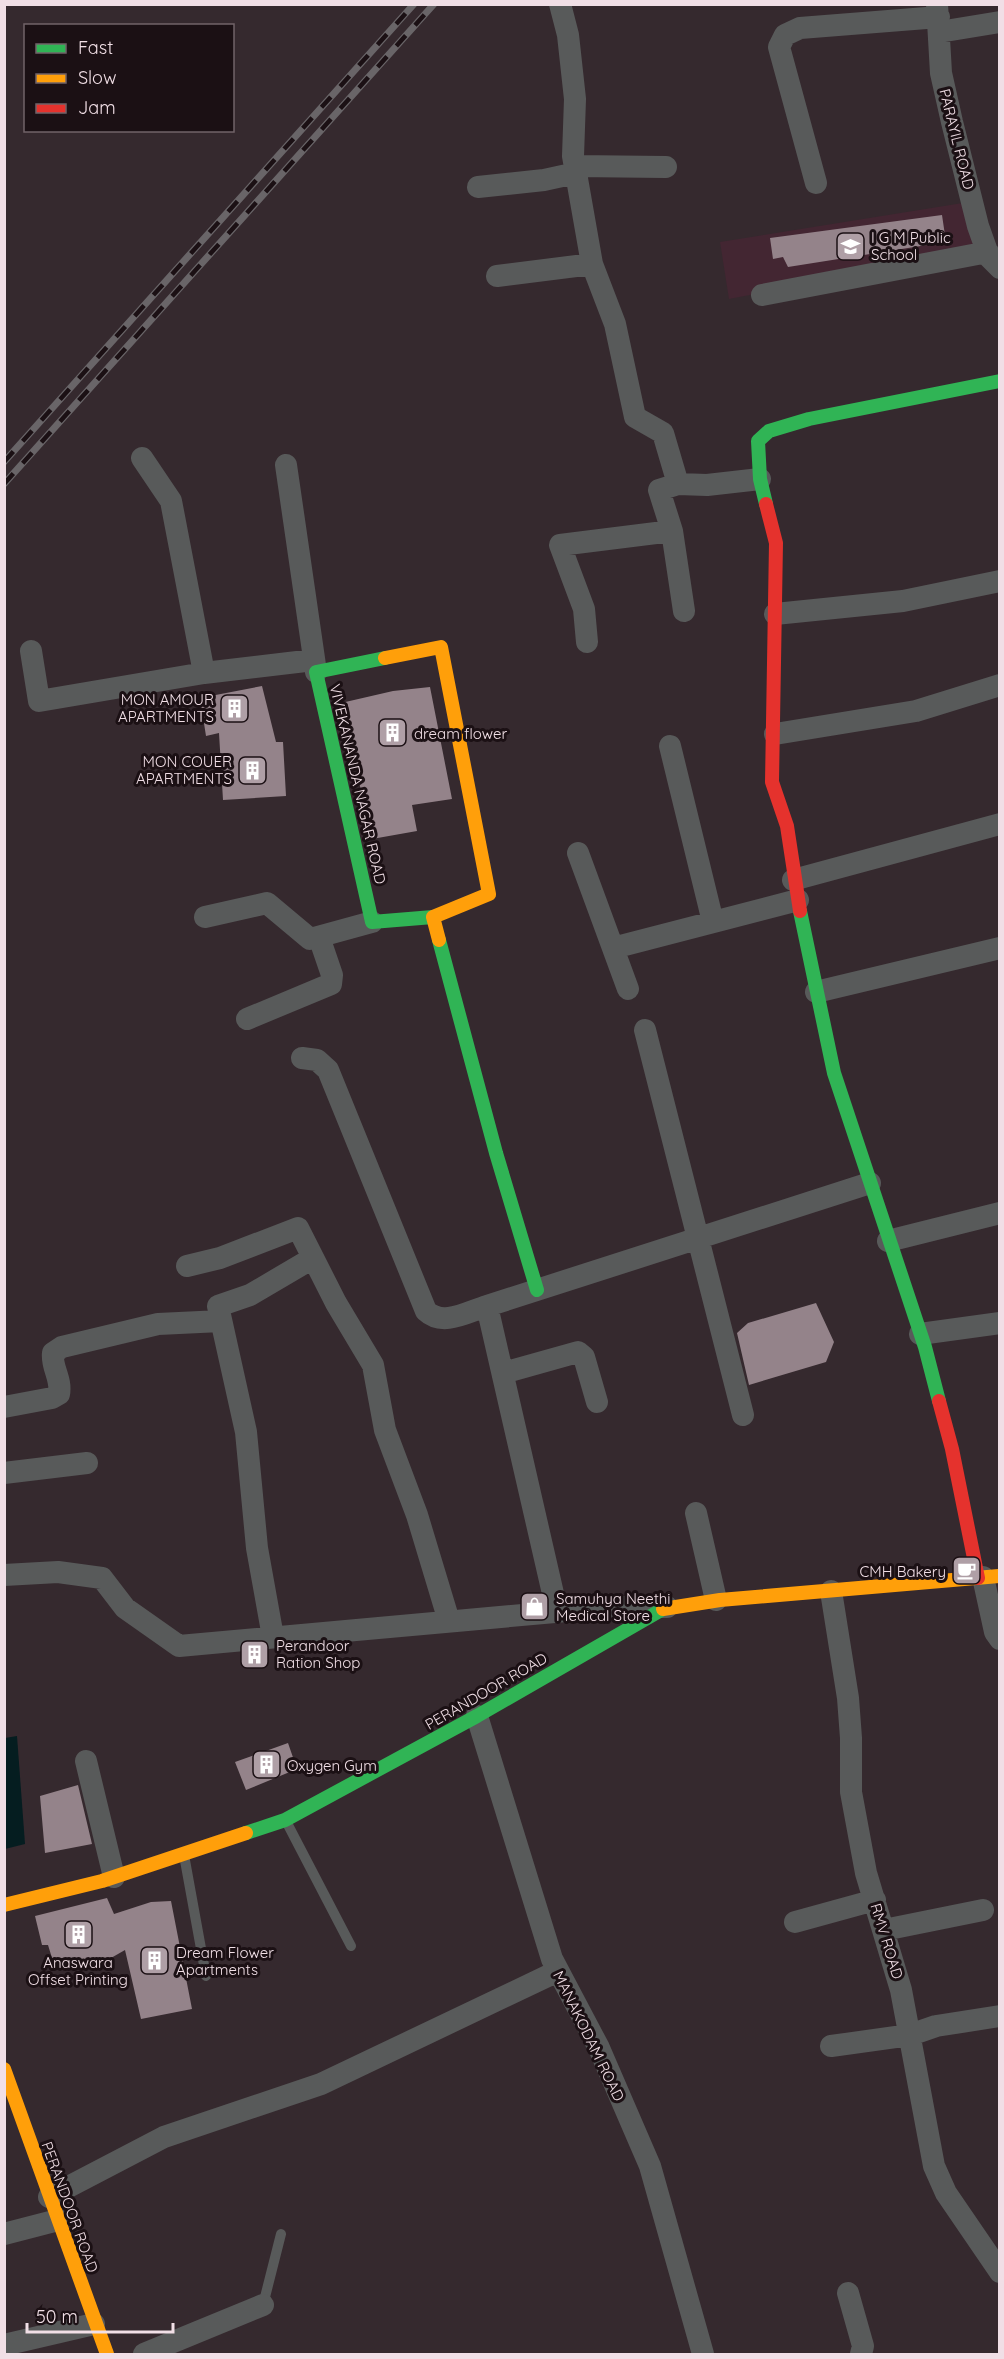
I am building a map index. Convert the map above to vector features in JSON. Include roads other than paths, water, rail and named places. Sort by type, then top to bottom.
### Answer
[{"type":"street","points":[[560,4],[568,35],[575,99],[575,170],[592,264],[615,324],[635,417],[663,433],[678,483]]},
{"type":"street","points":[[816,183],[779,46],[785,35],[800,28],[938,18],[999,22]]},
{"type":"street","name":"PARAYIL ROAD","points":[[938,18],[941,73],[978,226],[994,260]]},
{"type":"street","points":[[478,187],[544,180],[575,170],[666,167]]},
{"type":"street","points":[[762,295],[994,260]]},
{"type":"street","points":[[497,276],[592,264]]},
{"type":"street","points":[[999,381],[809,419],[769,430],[758,441],[760,479],[776,543],[775,734],[772,782],[787,826],[795,890],[834,1073],[920,1334],[987,1577],[995,1632],[999,1639]]},
{"type":"street","points":[[142,458],[171,501],[204,674]]},
{"type":"street","points":[[31,651],[39,701],[204,674],[315,666],[286,465]]},
{"type":"street","points":[[684,611],[672,531],[659,490],[678,483],[707,485],[760,479]]},
{"type":"street","points":[[587,642],[584,609],[560,545],[672,531]]},
{"type":"street","points":[[776,614],[903,601],[999,581]]},
{"type":"street","name":"VIVEKANANDA NAGAR ROAD","points":[[441,646],[489,894],[433,917],[372,922],[315,666],[441,646]]},
{"type":"street","points":[[775,734],[916,711],[999,685]]},
{"type":"street","points":[[670,746],[713,922]]},
{"type":"street","points":[[613,948],[713,922],[795,890],[999,824]]},
{"type":"street","points":[[578,853],[628,989]]},
{"type":"street","points":[[205,917],[267,903],[310,939],[372,922]]},
{"type":"street","points":[[433,917],[496,1153],[537,1290]]},
{"type":"street","points":[[247,1019],[331,984],[332,975],[319,937]]},
{"type":"street","points":[[816,992],[999,948]]},
{"type":"street","points":[[645,1030],[696,1238],[743,1415]]},
{"type":"street","points":[[302,1058],[317,1060],[328,1070],[426,1311],[432,1316],[444,1319],[870,1183]]},
{"type":"street","points":[[888,1241],[999,1213]]},
{"type":"street","points":[[187,1266],[220,1258],[298,1227],[373,1365],[385,1430],[417,1515],[449,1621]]},
{"type":"street","points":[[273,1638],[257,1548],[246,1432],[218,1305],[250,1295],[313,1258]]},
{"type":"street","points":[[487,1306],[557,1611]]},
{"type":"street","points":[[4,1407],[52,1398],[59,1394],[60,1386],[52,1360],[53,1353],[62,1347],[158,1324],[221,1321]]},
{"type":"street","points":[[920,1334],[999,1323]]},
{"type":"street","points":[[503,1372],[578,1352],[584,1357],[597,1402]]},
{"type":"street","points":[[4,1473],[87,1463]]},
{"type":"street","points":[[696,1513],[716,1600]]},
{"type":"street","points":[[4,1575],[58,1572],[102,1578],[125,1608],[179,1646],[557,1611],[610,1607],[667,1607]]},
{"type":"street","name":"PERANDOOR ROAD","points":[[4,1905],[114,1877],[285,1820],[477,1716],[667,1607],[716,1600],[987,1577]]},
{"type":"street","name":"RMV ROAD","points":[[831,1591],[848,1698],[851,1792],[866,1873],[902,1990],[934,2166],[946,2193],[996,2264]]},
{"type":"street","name":"MANAKODAM ROAD","points":[[477,1716],[522,1866],[558,1971],[599,2049],[650,2166],[703,2355]]},
{"type":"street","points":[[86,1761],[114,1877]]},
{"type":"street","points":[[795,1922],[875,1900]]},
{"type":"street","points":[[884,1930],[983,1910]]},
{"type":"street","points":[[49,2197],[164,2137],[321,2084],[558,1971]]},
{"type":"street","points":[[831,2046],[910,2035],[936,2026],[999,2016]]},
{"type":"street","name":"PERANDOOR ROAD","points":[[4,2069],[107,2355]]},
{"type":"street","points":[[4,2234],[58,2220]]},
{"type":"street","points":[[848,2293],[863,2346],[861,2355]]},
{"type":"street","points":[[144,2355],[263,2305]]},
{"type":"street","points":[[4,2345],[94,2324]]},
{"type":"lane","points":[[285,1820],[351,1946]]},
{"type":"lane","points":[[184,1855],[206,1976]]},
{"type":"lane","points":[[263,2305],[281,2234]]},
{"type":"water","points":[[17,1736],[25,1844],[5,1849],[5,1738]]},
{"type":"railway","points":[[4,462],[414,4]]},
{"type":"railway","points":[[4,484],[434,4]]},
{"type":"place","name":"I G M Public School","points":[[850,246]]},
{"type":"place","name":"MON AMOUR APARTMENTS","points":[[235,708]]},
{"type":"place","name":"dream flower","points":[[393,733]]},
{"type":"place","name":"MON COUER APARTMENTS","points":[[253,770]]},
{"type":"place","name":"CMH Bakery","points":[[967,1571]]},
{"type":"place","name":"Samuhya Neethi Medical Store","points":[[535,1607]]},
{"type":"place","name":"Perandoor Ration Shop","points":[[255,1654]]},
{"type":"place","name":"Oxygen Gym","points":[[266,1765]]},
{"type":"place","name":"Anaswara Offset Printing","points":[[78,1935]]},
{"type":"place","name":"Dream Flower Apartments","points":[[155,1961]]}]
